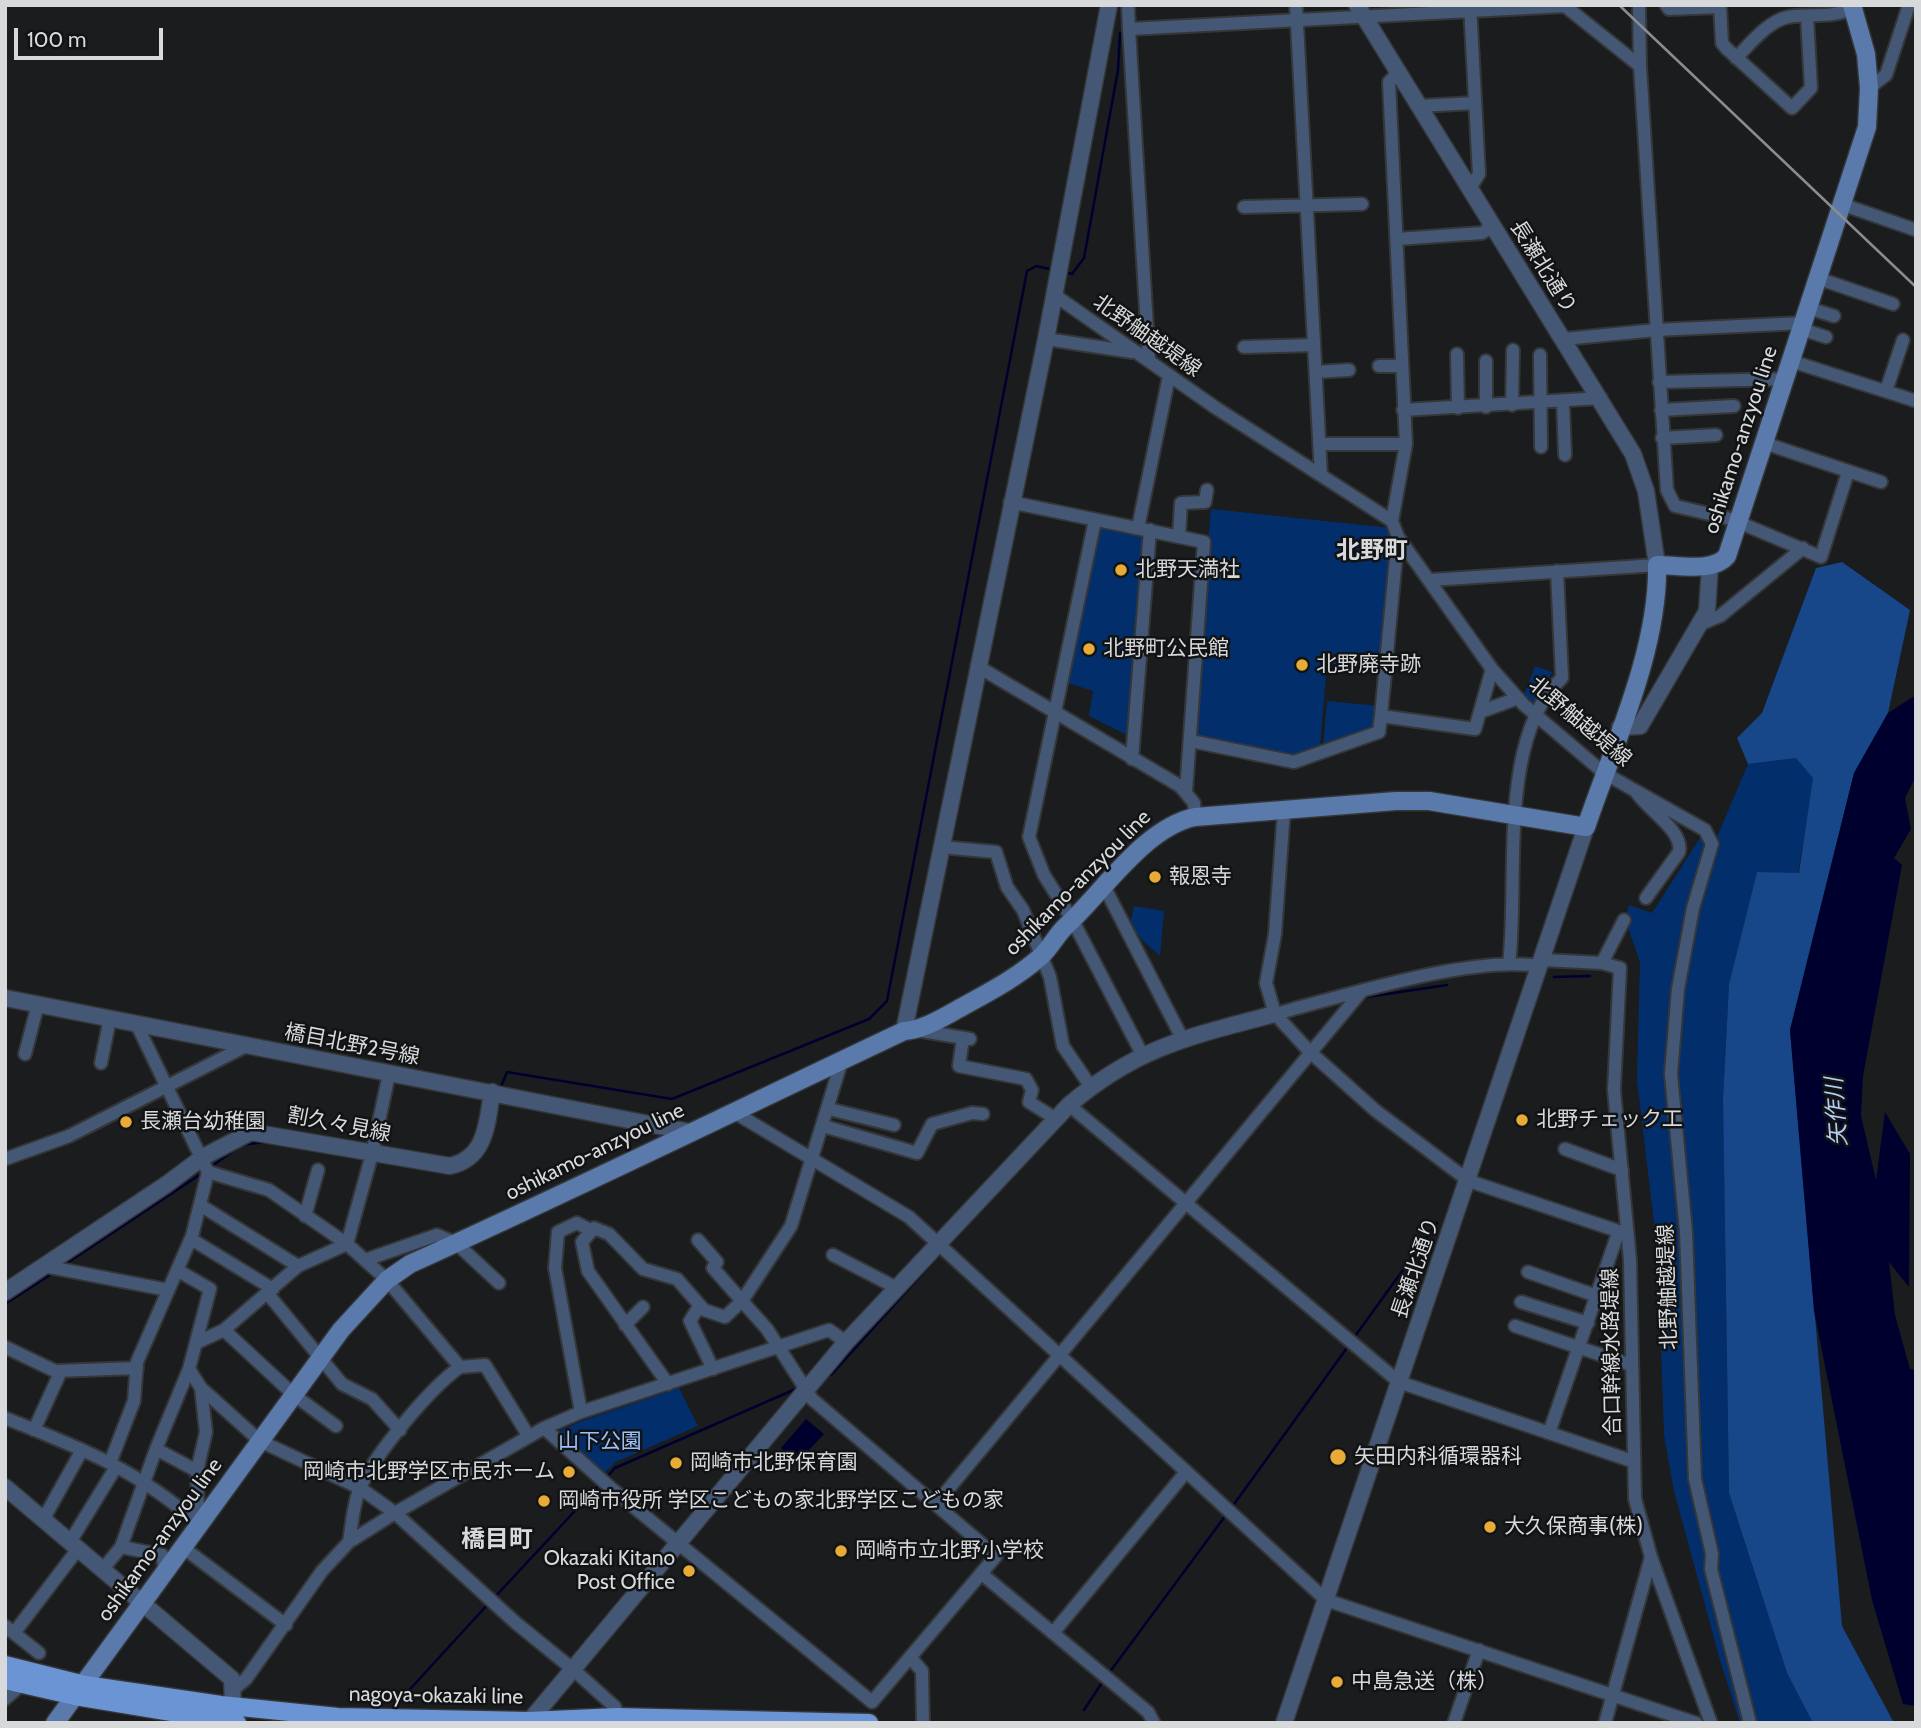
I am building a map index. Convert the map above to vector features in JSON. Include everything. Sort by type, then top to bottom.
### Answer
[{"type":"main road","name":"oshikamo-anzyou line","points":[[1710,566],[1719,564],[1727,556],[1844,205],[1867,127],[1869,88],[1866,54],[1852,7]]},
{"type":"main road","points":[[1586,827],[1649,644],[1657,602],[1657,565],[1710,566]]},
{"type":"main road","name":"oshikamo-anzyou line","points":[[55,1723],[181,1546],[341,1330],[387,1280],[410,1264],[613,1172],[732,1111],[910,1030],[1015,977],[1041,956],[1150,839],[1173,823],[1195,817],[1429,801],[1586,827]]},
{"type":"main road","name":"nagoya-okazaki line","points":[[5,1665],[80,1690],[209,1721],[235,1706]]},
{"type":"main road","name":"nagoya-okazaki line","points":[[14,1682],[338,1717],[528,1722],[617,1717],[869,1723]]},
{"type":"street","points":[[1056,1119],[1029,1102],[1032,1090],[1026,1080],[959,1066],[966,1038],[910,1030],[941,847],[1010,502],[1046,339],[1109,5]]},
{"type":"street","points":[[1128,5],[1149,361]]},
{"type":"street","points":[[1296,5],[1321,475]]},
{"type":"street","points":[[1639,5],[1640,66],[1667,490],[1675,506],[1737,522],[1821,557],[1848,471]]},
{"type":"street","points":[[1666,5],[1669,9],[1720,6],[1722,43],[1788,106],[1795,108],[1811,88],[1807,16]]},
{"type":"street","points":[[1869,88],[1886,75],[1909,5]]},
{"type":"street","points":[[1129,29],[1296,19],[1360,11],[1565,6],[1640,66]]},
{"type":"street","points":[[1470,7],[1479,174],[1470,188]]},
{"type":"street","points":[[1736,58],[1776,22],[1786,17],[1828,16],[1852,7]]},
{"type":"street","name":"長瀬北通り","points":[[1360,11],[1601,398],[1633,454],[1644,483],[1657,565]]},
{"type":"street","points":[[1392,522],[1406,444],[1389,82],[1398,73]]},
{"type":"street","points":[[1419,106],[1475,103]]},
{"type":"street","points":[[1244,207],[1362,204]]},
{"type":"street","points":[[1844,205],[1916,230]]},
{"type":"street","points":[[1397,239],[1482,233],[1493,226]]},
{"type":"street","points":[[1818,278],[1893,304]]},
{"type":"street","name":"北野舳越堤線","points":[[1053,294],[1169,376],[1392,522],[1398,537],[1492,669],[1518,698],[1604,773],[1705,830],[1712,844],[1693,908],[1678,989],[1671,1074],[1686,1233],[1695,1479],[1712,1554],[1711,1569],[1750,1723]]},
{"type":"street","points":[[1564,339],[1834,316]]},
{"type":"street","points":[[1804,320],[1826,337]]},
{"type":"street","points":[[1046,339],[1137,353]]},
{"type":"street","points":[[1886,391],[1903,340]]},
{"type":"street","points":[[1244,347],[1314,345]]},
{"type":"street","points":[[1512,405],[1513,350]]},
{"type":"street","points":[[1457,354],[1458,408]]},
{"type":"street","points":[[1540,355],[1541,447]]},
{"type":"street","points":[[1486,360],[1486,407]]},
{"type":"street","points":[[1791,361],[1916,401]]},
{"type":"street","points":[[1379,366],[1402,366]]},
{"type":"street","points":[[1316,372],[1349,370]]},
{"type":"street","points":[[1132,759],[1144,529],[1169,376]]},
{"type":"street","points":[[1659,382],[1785,379]]},
{"type":"street","points":[[1403,410],[1563,403],[1601,398]]},
{"type":"street","points":[[1563,403],[1564,455]]},
{"type":"street","points":[[1661,410],[1734,407]]},
{"type":"street","points":[[1662,438],[1716,435]]},
{"type":"street","points":[[1764,443],[1881,482]]},
{"type":"street","points":[[1319,444],[1406,444]]},
{"type":"street","points":[[1179,536],[1181,503],[1205,502],[1207,490]]},
{"type":"street","points":[[1010,502],[1204,542],[1186,791]]},
{"type":"street","points":[[1095,520],[1029,837],[1044,875],[1073,921],[1142,1054]]},
{"type":"street","points":[[1191,741],[1294,762],[1307,755],[1379,732],[1398,537]]},
{"type":"street","points":[[1701,624],[1720,616],[1803,548]]},
{"type":"street","points":[[1431,580],[1657,565]]},
{"type":"street","points":[[1620,727],[1640,726],[1701,624],[1707,611],[1710,566]]},
{"type":"street","points":[[1508,964],[1513,929],[1512,815],[1535,715],[1545,693],[1562,678],[1557,571]]},
{"type":"street","points":[[977,666],[1186,791],[1194,803],[1195,817]]},
{"type":"street","points":[[1381,716],[1475,729],[1492,669]]},
{"type":"street","points":[[1480,712],[1518,698]]},
{"type":"street","points":[[1635,790],[1646,807],[1678,836],[1681,845],[1679,852],[1646,898]]},
{"type":"street","points":[[1284,810],[1275,934],[1266,983],[1275,1014],[1310,1052],[1376,1111],[1469,1181],[1623,1233],[1597,1296],[1549,1433]]},
{"type":"street","name":"長瀬北通り","points":[[1284,1723],[1469,1181],[1586,827]]},
{"type":"street","points":[[941,847],[996,852],[1007,887],[1023,910],[1050,977],[1063,1046],[1091,1087]]},
{"type":"street","points":[[1105,888],[1182,1038]]},
{"type":"street","points":[[528,1722],[846,1342],[1069,1105],[1091,1087],[1142,1054],[1182,1038],[1361,992],[1446,973],[1508,964],[1602,963],[1624,920]]},
{"type":"street","name":"合口幹線水路堤線","points":[[1602,963],[1620,968],[1614,1090],[1622,1170],[1635,1499],[1651,1557],[1711,1723]]},
{"type":"street","points":[[936,1504],[1361,992]]},
{"type":"street","name":"橋目北野2号線","points":[[5,998],[690,1132]]},
{"type":"street","points":[[25,1054],[38,1004]]},
{"type":"street","points":[[101,1063],[110,1018]]},
{"type":"street","points":[[39,1653],[10,1630],[74,1546],[113,1465],[134,1401],[136,1362],[191,1239],[208,1172],[136,1023]]},
{"type":"street","points":[[5,1159],[69,1136],[246,1046]]},
{"type":"street","points":[[668,1384],[588,1271],[582,1242],[594,1228],[608,1234],[643,1269],[677,1279],[700,1306],[725,1317],[742,1301],[790,1226],[829,1109],[842,1060]]},
{"type":"street","points":[[347,1244],[372,1153],[389,1073]]},
{"type":"street","name":"割久々見線","points":[[5,1292],[203,1157],[251,1132],[450,1166],[467,1163],[478,1149],[487,1123],[492,1092]]},
{"type":"street","points":[[1069,1105],[1399,1382],[1632,1461]]},
{"type":"street","points":[[829,1109],[894,1125]]},
{"type":"street","points":[[732,1111],[909,1217],[1326,1600],[1696,1723]]},
{"type":"street","points":[[823,1126],[917,1153],[932,1124],[972,1113],[983,1114]]},
{"type":"street","points":[[1565,1149],[1622,1170]]},
{"type":"street","points":[[305,1216],[318,1170]]},
{"type":"street","points":[[208,1172],[270,1190],[347,1244],[387,1280],[460,1367]]},
{"type":"street","points":[[200,1205],[298,1266]]},
{"type":"street","points":[[582,1412],[555,1268],[558,1233],[577,1223],[592,1231]]},
{"type":"street","points":[[365,1260],[437,1235],[456,1243],[499,1283]]},
{"type":"street","points":[[191,1239],[270,1291],[342,1384],[372,1399],[400,1430]]},
{"type":"street","points":[[544,1428],[612,1489],[872,1702],[982,1574],[996,1556],[805,1390],[768,1329],[713,1268],[717,1262],[698,1240]]},
{"type":"street","points":[[196,1343],[224,1330],[298,1266],[347,1244]]},
{"type":"street","points":[[833,1255],[895,1287]]},
{"type":"street","points":[[44,1266],[168,1290]]},
{"type":"street","points":[[102,1570],[121,1547],[156,1449],[189,1369],[210,1289],[177,1270]]},
{"type":"street","points":[[1528,1272],[1597,1296]]},
{"type":"street","points":[[1521,1302],[1588,1323]]},
{"type":"street","points":[[700,1306],[690,1321],[713,1369]]},
{"type":"street","points":[[625,1325],[643,1307]]},
{"type":"street","points":[[1515,1326],[1630,1365]]},
{"type":"street","points":[[224,1330],[294,1395],[336,1426]]},
{"type":"street","points":[[235,1706],[246,1679],[322,1571],[349,1542],[394,1513],[528,1435],[582,1412],[830,1330],[846,1342]]},
{"type":"street","points":[[5,1347],[55,1371],[136,1368]]},
{"type":"street","points":[[349,1542],[360,1488],[400,1430],[432,1390],[460,1367],[485,1365],[528,1435]]},
{"type":"street","points":[[189,1369],[201,1388],[260,1441],[360,1488],[394,1513],[516,1623],[615,1707],[617,1717]]},
{"type":"street","points":[[34,1430],[61,1371]]},
{"type":"street","points":[[198,1524],[197,1471],[206,1432],[201,1388]]},
{"type":"street","points":[[5,1418],[82,1450],[145,1482],[166,1495],[198,1524]]},
{"type":"street","points":[[156,1449],[197,1471]]},
{"type":"street","points":[[43,1520],[82,1450]]},
{"type":"street","points":[[1053,1633],[1186,1472]]},
{"type":"street","points":[[8,1494],[43,1520],[232,1679],[235,1706]]},
{"type":"street","points":[[181,1546],[286,1625]]},
{"type":"street","points":[[121,1547],[162,1555],[164,1570]]},
{"type":"street","points":[[1605,1723],[1651,1557]]},
{"type":"street","points":[[982,1574],[1147,1712],[1153,1723]]},
{"type":"street","points":[[1454,1723],[1479,1650]]},
{"type":"street","points":[[910,1657],[922,1671],[923,1723]]},
{"type":"street","points":[[5,1699],[14,1682]]},
{"type":"green space","points":[[1211,509],[1391,528],[1394,538],[1383,669],[1327,664],[1320,746],[1293,758],[1191,737]]},
{"type":"green space","points":[[1097,523],[1146,532],[1129,736],[1089,716],[1093,691],[1065,682]]},
{"type":"green space","points":[[1535,666],[1552,672],[1541,694],[1540,714],[1523,697]]},
{"type":"green space","points":[[1327,701],[1379,706],[1377,729],[1323,747]]},
{"type":"green space","points":[[1797,758],[1814,778],[1798,874],[1757,872],[1729,984],[1723,1099],[1729,1493],[1787,1673],[1813,1723],[1740,1723],[1674,1491],[1664,1435],[1658,1256],[1637,1080],[1640,962],[1625,919],[1629,905],[1652,913],[1705,830],[1711,851],[1748,764]]},
{"type":"green space","points":[[1134,906],[1164,911],[1160,956],[1130,925]]},
{"type":"green space","name":"山下公園","points":[[679,1388],[698,1426],[616,1462],[601,1476],[551,1435],[582,1421]]},
{"type":"shaded area","points":[[1842,562],[1910,610],[1888,713],[1854,773],[1790,1030],[1842,1626],[1894,1723],[1813,1723],[1787,1673],[1729,1493],[1723,1099],[1729,984],[1757,872],[1799,873],[1813,778],[1796,758],[1748,764],[1737,738],[1762,713],[1816,568]]},
{"type":"water","name":"矢作川","points":[[1916,695],[1916,776],[1905,798],[1911,829],[1894,858],[1902,865],[1863,1076],[1861,1116],[1876,1180],[1885,1112],[1910,1154],[1909,1287],[1889,1262],[1895,1315],[1910,1369],[1916,1370],[1916,1706],[1903,1704],[1872,1600],[1814,1311],[1790,1030],[1854,773],[1888,713]]},
{"type":"water","points":[[806,1419],[824,1434],[798,1462],[781,1448]]},
{"type":"waterway","points":[[1064,272],[1072,274],[1084,258],[1118,70],[1120,33]]},
{"type":"waterway","points":[[500,1089],[507,1072],[672,1099],[869,1019],[887,1001],[1027,271],[1036,266],[1054,270]]},
{"type":"waterway","points":[[1554,977],[1590,976]]},
{"type":"waterway","points":[[1360,998],[1447,985]]},
{"type":"waterway","points":[[209,1168],[242,1145],[265,1142]]},
{"type":"waterway","points":[[64,1265],[204,1172]]},
{"type":"waterway","points":[[1353,1339],[1437,1223]]},
{"type":"waterway","points":[[948,1246],[967,1225]]},
{"type":"waterway","points":[[827,1376],[832,1374],[941,1253]]},
{"type":"waterway","points":[[5,1304],[53,1273]]},
{"type":"waterway","points":[[1232,1507],[1349,1345]]},
{"type":"waterway","points":[[606,1478],[615,1468],[798,1388]]},
{"type":"waterway","points":[[494,1598],[599,1485]]},
{"type":"waterway","points":[[1109,1673],[1226,1515]]},
{"type":"waterway","points":[[401,1699],[489,1603]]},
{"type":"waterway","points":[[1084,1710],[1103,1681]]},
{"type":"railway","points":[[1619,5],[1916,287]]},
{"type":"place","name":"北野天満社","points":[[1121,570]]},
{"type":"place","name":"北野町公民館","points":[[1089,649]]},
{"type":"place","name":"北野廃寺跡","points":[[1302,665]]},
{"type":"place","name":"報恩寺","points":[[1155,877]]},
{"type":"place","name":"北野チェック工","points":[[1522,1120]]},
{"type":"place","name":"長瀬台幼稚園","points":[[126,1122]]},
{"type":"place","name":"矢田内科循環器科","points":[[1338,1457]]},
{"type":"place","name":"岡崎市北野保育園","points":[[676,1463]]},
{"type":"place","name":"岡崎市北野学区市民ホーム","points":[[569,1472]]},
{"type":"place","name":"岡崎市役所 学区こどもの家北野学区こどもの家","points":[[544,1501]]},
{"type":"place","name":"大久保商事(株)","points":[[1490,1527]]},
{"type":"place","name":"岡崎市立北野小学校","points":[[841,1551]]},
{"type":"place","name":"Okazaki Kitano Post Office","points":[[689,1571]]},
{"type":"place","name":"中島急送（株）","points":[[1337,1682]]},
{"type":"district","name":"北野町","points":[[1372,551]]},
{"type":"district","name":"橋目町","points":[[497,1540]]}]
